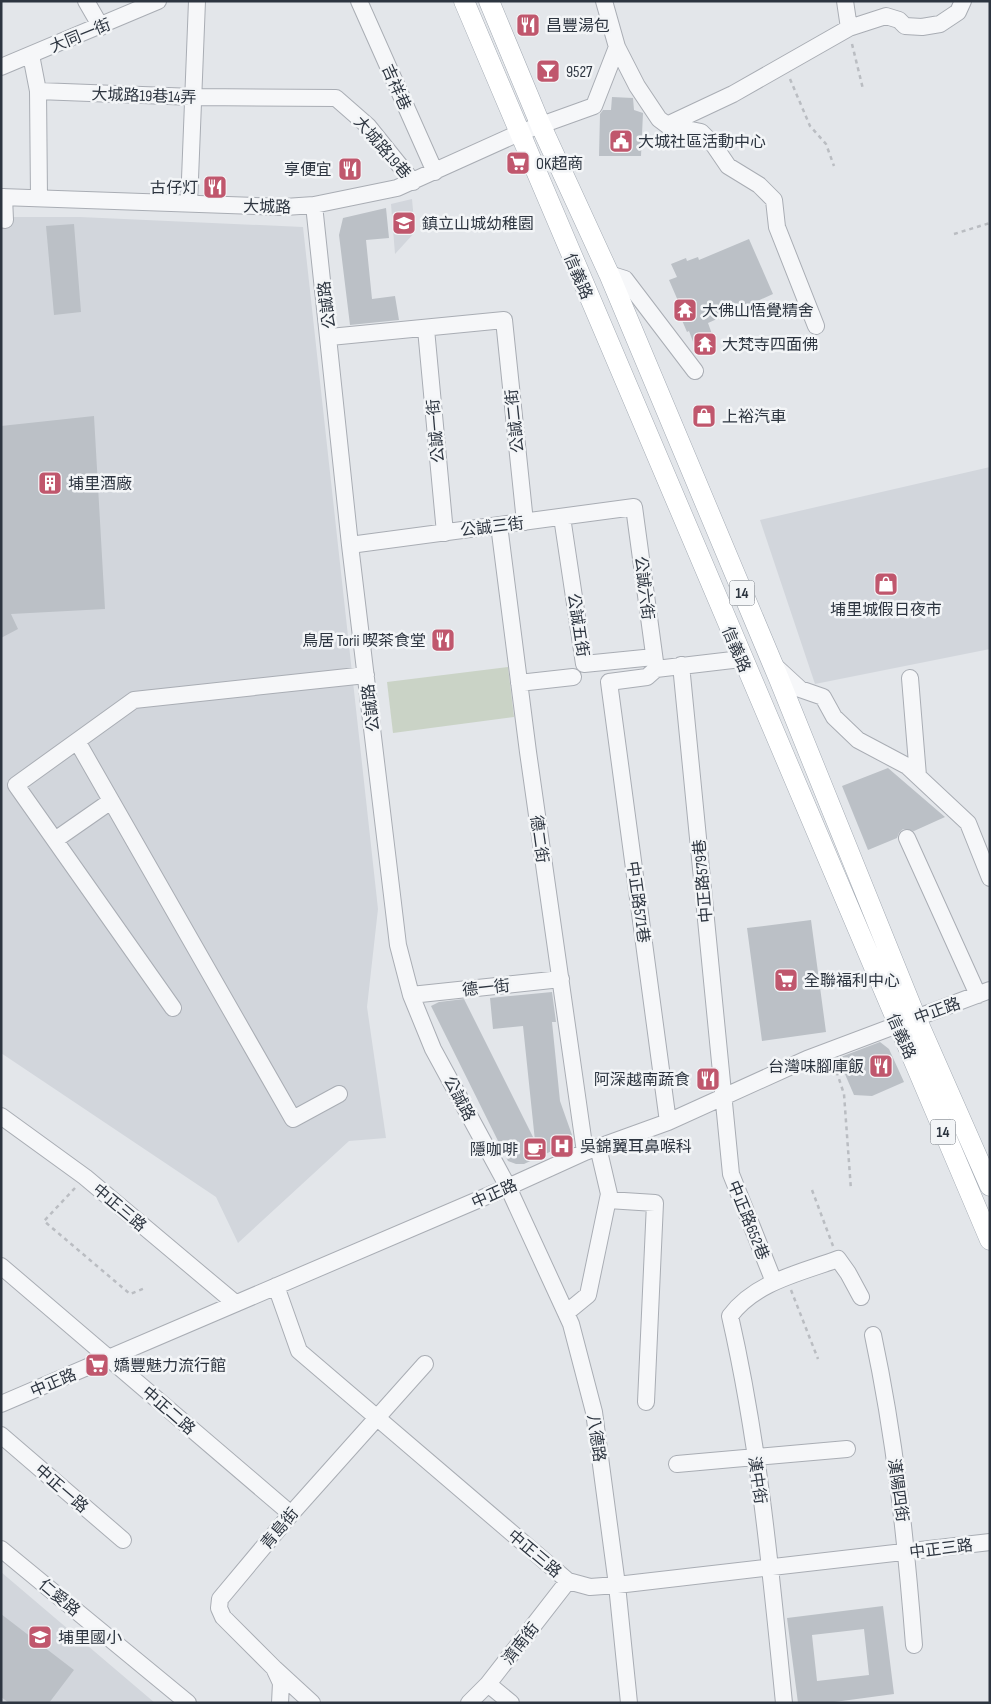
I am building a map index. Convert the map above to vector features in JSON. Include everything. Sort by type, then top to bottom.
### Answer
[{"type":"main road","name":"信義路","points":[[464,1],[708,582],[990,1240]]},
{"type":"main road","name":"信義路","points":[[489,1],[541,126],[609,274],[734,572],[916,1018],[990,1186]]},
{"type":"main road","points":[[708,582],[734,572]]},
{"type":"street","points":[[86,1],[101,27]]},
{"type":"street","name":"大同一街","points":[[1,66],[101,27],[158,1]]},
{"type":"street","points":[[189,204],[197,1]]},
{"type":"street","name":"吉祥巷","points":[[359,1],[435,172]]},
{"type":"street","points":[[604,1],[617,47],[637,86],[659,119],[667,125],[701,132],[713,144],[728,166],[758,185],[774,200],[777,227],[816,326]]},
{"type":"street","points":[[844,1],[849,28]]},
{"type":"street","points":[[667,125],[733,94],[849,28],[886,16],[899,20],[905,26],[922,28],[940,24],[958,12],[963,1]]},
{"type":"street","name":"大城路","points":[[2,197],[285,207],[314,205],[356,198],[414,182],[519,133],[594,106],[617,47]]},
{"type":"street","points":[[30,55],[38,92],[39,198]]},
{"type":"street","name":"大城路19巷14弄","points":[[38,92],[194,97],[336,98],[352,112]]},
{"type":"street","name":"大城路19巷","points":[[352,112],[368,126],[414,182]]},
{"type":"street","points":[[2,197],[4,220]]},
{"type":"street","name":"公誠路","points":[[314,205],[330,337],[350,545],[398,945],[411,995],[433,1049],[508,1187]]},
{"type":"street","points":[[609,274],[625,278],[695,371]]},
{"type":"street","name":"公誠二街","points":[[426,329],[504,320],[525,522]]},
{"type":"street","points":[[330,337],[426,329]]},
{"type":"street","name":"公誠一街","points":[[426,329],[445,532]]},
{"type":"street","name":"公誠三街","points":[[350,545],[634,507]]},
{"type":"street","name":"公誠六街","points":[[634,507],[655,663]]},
{"type":"street","name":"公誠五街","points":[[562,517],[584,664],[655,663]]},
{"type":"street","name":"德二街","points":[[499,526],[561,979],[591,1150],[609,1194],[588,1295],[566,1313]]},
{"type":"street","points":[[655,663],[681,665],[741,659]]},
{"type":"street","points":[[771,662],[800,690],[823,698],[834,717],[858,740],[907,766],[968,823],[986,858],[990,878]]},
{"type":"street","name":"中正路571巷","points":[[655,663],[647,677],[609,682],[668,1122]]},
{"type":"street","name":"中正路579巷","points":[[681,665],[723,1098]]},
{"type":"street","points":[[173,1008],[16,785],[134,700],[366,675]]},
{"type":"street","points":[[519,683],[573,677]]},
{"type":"street","points":[[910,678],[918,776]]},
{"type":"street","points":[[77,741],[293,1119],[339,1094]]},
{"type":"street","points":[[55,840],[111,801]]},
{"type":"street","points":[[907,838],[984,992]]},
{"type":"street","name":"德一街","points":[[411,995],[561,979]]},
{"type":"street","name":"中正路","points":[[1,1404],[591,1150],[668,1122],[830,1050],[984,992]]},
{"type":"street","name":"中正路652巷","points":[[723,1098],[731,1174],[780,1280]]},
{"type":"street","name":"中正三路","points":[[1,1116],[85,1177],[235,1303]]},
{"type":"street","name":"八德路","points":[[508,1187],[571,1324],[594,1412],[617,1585],[629,1703]]},
{"type":"street","points":[[608,1200],[655,1202],[646,1402]]},
{"type":"street","points":[[780,1280],[838,1259],[861,1297]]},
{"type":"street","name":"中正二路","points":[[1,1266],[291,1514]]},
{"type":"street","name":"漢中街","points":[[780,1280],[740,1302],[730,1316],[743,1374],[771,1567],[784,1703]]},
{"type":"street","name":"中正三路","points":[[276,1286],[298,1351],[568,1581],[590,1587],[617,1585],[990,1542]]},
{"type":"street","name":"漢陽四街","points":[[873,1335],[886,1399],[907,1552],[914,1645]]},
{"type":"street","name":"青島街","points":[[280,1703],[281,1683],[274,1668],[223,1617],[219,1608],[220,1598],[291,1514],[425,1364]]},
{"type":"street","name":"中正一路","points":[[1,1435],[123,1540]]},
{"type":"street","points":[[677,1464],[846,1449]]},
{"type":"street","name":"仁愛路","points":[[1,1549],[188,1703]]},
{"type":"street","name":"濟南街","points":[[469,1703],[488,1684],[568,1581]]},
{"type":"street","points":[[274,1668],[312,1703]]},
{"type":"street","points":[[488,1684],[511,1703]]},
{"type":"path","points":[[849,28],[863,88]]},
{"type":"path","points":[[783,64],[810,126],[826,144],[834,166]]},
{"type":"path","points":[[954,234],[990,223]]},
{"type":"path","points":[[830,1050],[844,1094],[851,1190]]},
{"type":"path","points":[[85,1177],[44,1221],[130,1294],[145,1288]]},
{"type":"path","points":[[812,1190],[838,1259]]},
{"type":"path","points":[[780,1280],[818,1359]]},
{"type":"shaded area","name":"鎮立山城幼稚園","points":[[412,199],[415,232],[395,254],[391,204]]},
{"type":"shaded area","points":[[1,217],[80,217],[303,227],[378,909],[367,1007],[386,1138],[349,1141],[238,1243],[216,1197],[1,1053]]},
{"type":"shaded area","name":"埔里城假日夜市","points":[[990,467],[990,649],[815,684],[760,520]]},
{"type":"shaded area","points":[[508,667],[514,717],[393,733],[387,682]]},
{"type":"shaded area","name":"埔里國小","points":[[1,1572],[155,1703],[1,1703]]},
{"type":"building","name":"大城社區活動中心","points":[[612,97],[633,98],[634,110],[643,113],[641,156],[599,156],[600,114],[603,110],[611,110]]},
{"type":"building","points":[[386,208],[389,238],[366,240],[372,299],[395,296],[399,320],[350,325],[339,235],[343,218]]},
{"type":"building","points":[[74,224],[81,312],[54,315],[46,226]]},
{"type":"building","points":[[749,239],[773,294],[708,323],[717,348],[698,355],[689,331],[687,332],[678,311],[682,310],[669,280],[677,277],[671,264],[686,258],[687,261],[698,257],[699,260]]},
{"type":"building","name":"埔里酒廠","points":[[94,416],[105,609],[11,614],[18,629],[1,638],[1,426]]},
{"type":"building","points":[[888,768],[945,817],[914,831],[903,829],[897,838],[868,850],[842,786]]},
{"type":"building","name":"全聯福利中心","points":[[811,920],[826,1032],[762,1041],[747,928]]},
{"type":"building","points":[[552,992],[556,1022],[552,1022],[560,1101],[572,1135],[571,1142],[524,1164],[516,1164],[508,1161],[431,1006],[439,1002],[464,999],[535,1141],[523,1026],[493,1029],[490,998]]},
{"type":"building","points":[[880,1042],[889,1049],[904,1082],[872,1096],[854,1095],[838,1058]]},
{"type":"building","points":[[883,1606],[894,1694],[827,1703],[798,1703],[787,1618]],"holes":[[[864,1629],[869,1675],[817,1681],[812,1635]]]},
{"type":"building","points":[[1,1614],[74,1670],[49,1703],[9,1703],[1,1697]]},
{"type":"place","name":"昌豐湯包","points":[[528,25]]},
{"type":"place","name":"9527","points":[[548,71]]},
{"type":"place","name":"大城社區活動中心","points":[[621,141]]},
{"type":"place","name":"OK超商","points":[[518,163]]},
{"type":"place","name":"享便宜","points":[[350,169]]},
{"type":"place","name":"古仔灯","points":[[215,187]]},
{"type":"place","name":"鎮立山城幼稚園","points":[[404,223]]},
{"type":"place","name":"大佛山悟覺精舍","points":[[685,310]]},
{"type":"place","name":"大梵寺四面佛","points":[[705,344]]},
{"type":"place","name":"上裕汽車","points":[[704,416]]},
{"type":"place","name":"埔里酒廠","points":[[50,483]]},
{"type":"place","name":"埔里城假日夜市","points":[[886,584]]},
{"type":"place","name":"鳥居 Torii 喫茶食堂","points":[[443,640]]},
{"type":"place","name":"全聯福利中心","points":[[786,980]]},
{"type":"place","name":"台灣味腳庫飯","points":[[881,1066]]},
{"type":"place","name":"阿深越南蔬食","points":[[708,1079]]},
{"type":"place","name":"吳錦翼耳鼻喉科","points":[[562,1146]]},
{"type":"place","name":"隱咖啡","points":[[535,1149]]},
{"type":"place","name":"嬌豐魅力流行館","points":[[97,1365]]},
{"type":"place","name":"埔里國小","points":[[40,1637]]}]
